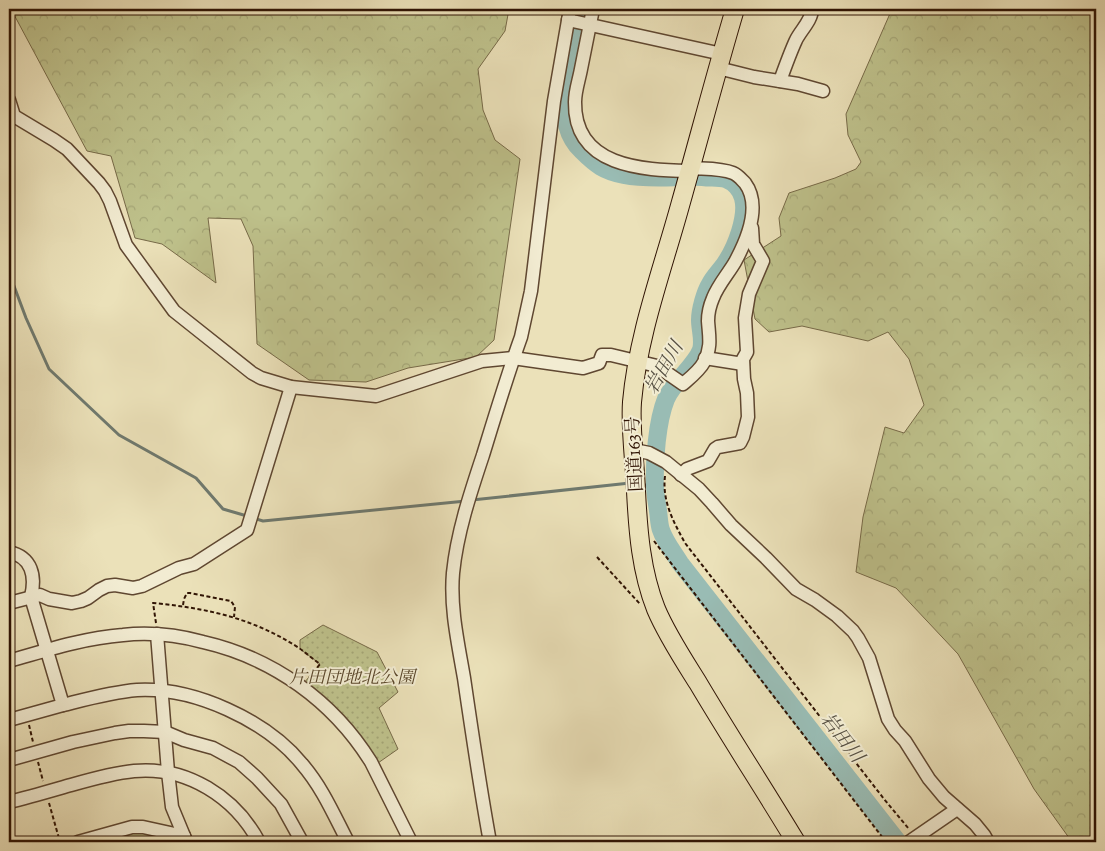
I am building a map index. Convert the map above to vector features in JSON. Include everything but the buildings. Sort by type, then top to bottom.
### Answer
[{"type":"highway","name":"国道163号","points":[[735,9],[637,362],[632,415],[641,452],[639,533],[644,568],[650,591],[668,634],[796,842]]},
{"type":"street","points":[[9,100],[14,116],[54,140],[99,183],[110,201],[126,245],[174,311],[252,373],[261,378],[291,387],[376,396],[482,361],[514,358],[583,368],[599,363],[602,355],[611,355],[657,366],[683,384],[703,363],[710,345],[708,319],[713,297],[735,262],[746,236],[753,210],[751,194],[735,174],[723,170],[689,174],[653,170],[620,163],[603,156],[584,138],[576,117],[575,103],[593,9]]},
{"type":"street","points":[[780,81],[798,37],[812,14],[812,9]]},
{"type":"street","points":[[490,842],[455,625],[453,574],[456,551],[470,495],[521,337],[531,291],[554,101],[569,16],[589,24],[720,61],[754,77],[798,84],[823,91]]},
{"type":"street","points":[[681,475],[687,469],[708,461],[718,447],[740,443],[743,437],[748,417],[743,364],[746,352],[745,318],[749,294],[763,261],[753,244],[751,221]]},
{"type":"street","points":[[705,358],[743,364]]},
{"type":"street","points":[[9,602],[40,595],[49,599],[72,603],[88,598],[99,590],[114,584],[133,588],[142,586],[179,568],[194,564],[236,538],[246,530],[291,387]]},
{"type":"street","points":[[641,452],[667,463],[699,489],[731,525],[796,589],[837,616],[853,631],[869,658],[888,718],[895,730],[905,741],[929,779],[944,797],[975,824],[988,842]]},
{"type":"street","points":[[9,552],[20,556],[30,566],[32,571],[34,586],[31,597],[63,705]]},
{"type":"street","points":[[9,661],[98,637],[126,634],[157,634],[219,645],[262,662],[301,686],[329,709],[345,726],[364,751],[375,770],[412,842]]},
{"type":"street","points":[[157,634],[172,807],[186,839]]},
{"type":"street","points":[[9,720],[113,693],[138,690],[161,691],[221,706],[250,720],[278,740],[302,763],[323,794],[348,842]]},
{"type":"street","points":[[9,760],[73,742],[115,733],[165,732],[184,740],[213,748],[239,762],[281,804],[302,842]]},
{"type":"street","points":[[9,802],[119,773],[145,770],[168,772],[205,786],[218,794],[245,819],[259,842]]},
{"type":"street","points":[[913,839],[957,809]]},
{"type":"street","points":[[78,842],[112,838],[132,827],[143,826],[186,839]]},
{"type":"path","points":[[667,463],[664,490],[668,508],[685,543],[913,839]]},
{"type":"path","points":[[639,533],[651,538],[886,842]]},
{"type":"path","points":[[183,606],[187,594],[194,593],[231,601],[235,607],[234,617]]},
{"type":"path","points":[[157,634],[153,603],[203,609],[234,617],[266,630],[288,642],[320,664],[301,686]]},
{"type":"path","points":[[26,716],[60,842]]},
{"type":"green space","points":[[11,9],[509,9],[505,31],[478,69],[483,110],[495,140],[520,159],[494,340],[476,357],[408,368],[366,382],[309,380],[257,344],[253,246],[241,219],[208,218],[216,283],[162,244],[135,238],[111,156],[87,151]]},
{"type":"green space","points":[[892,9],[1096,9],[1096,842],[1072,842],[1034,789],[958,654],[896,588],[856,572],[863,517],[885,427],[904,433],[924,405],[909,359],[888,332],[868,341],[802,326],[769,332],[755,319],[744,260],[781,236],[779,218],[789,193],[856,169],[861,162],[848,135],[846,114]]},
{"type":"green space","name":"片田団地北公園","points":[[323,625],[377,652],[398,692],[379,708],[398,749],[378,763],[304,683],[320,664],[300,649],[300,640]]},
{"type":"green space","points":[[143,832],[154,834],[156,842],[117,841],[120,836]]},
{"type":"waterway","name":"岩田川","points":[[582,9],[565,96],[567,126],[577,145],[601,167],[624,175],[726,179],[739,189],[744,205],[740,231],[734,248],[712,281],[703,301],[700,320],[701,350],[670,392],[660,418],[655,476],[661,530],[680,563],[898,842]]},
{"type":"waterway","points":[[9,276],[49,369],[119,435],[196,478],[223,509],[247,516]]},
{"type":"waterway","points":[[472,500],[630,483]]},
{"type":"waterway","points":[[645,485],[655,485]]},
{"type":"waterway","points":[[253,518],[263,521],[466,501]]}]
